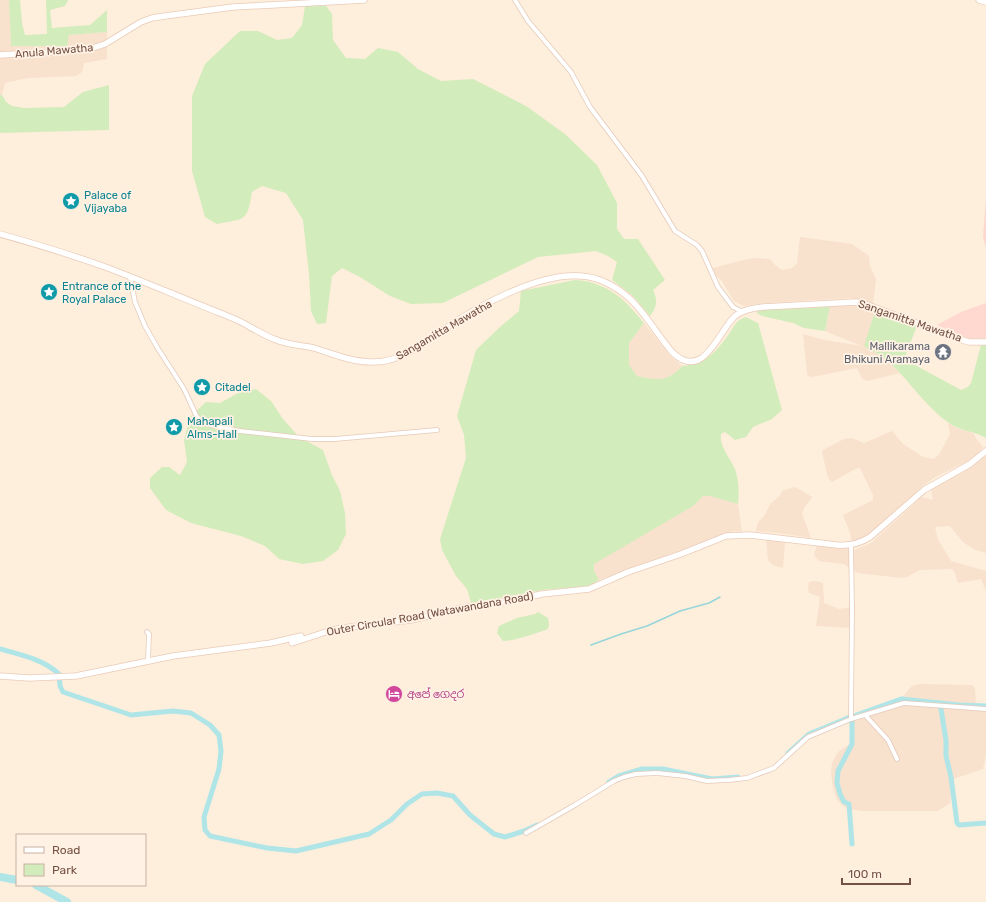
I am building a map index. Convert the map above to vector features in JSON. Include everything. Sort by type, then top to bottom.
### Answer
[{"type":"main road","name":"Anula Mawatha","points":[[0,55],[70,51],[93,48],[105,44],[141,22],[152,18],[165,16],[233,7],[364,0]]},
{"type":"main road","points":[[979,0],[986,2]]},
{"type":"main road","name":"Sangamitta Mawatha","points":[[0,234],[130,277],[234,318],[279,341],[312,348],[358,361],[370,362],[390,360],[411,351],[474,310],[517,290],[536,283],[565,276],[592,277],[613,286],[627,296],[641,311],[673,353],[679,358],[687,361],[697,360],[705,355],[713,347],[732,319],[742,312],[752,308],[763,307],[856,302],[868,305],[962,340],[970,342],[986,342]]},
{"type":"main road","name":"Outer Circular Road (Watawandana Road)","points":[[0,676],[29,678],[65,677],[98,672],[173,656],[270,643],[300,636],[292,643],[338,629],[411,620],[461,608],[509,601],[542,594],[584,590],[726,536],[750,535],[837,545],[851,545],[862,542],[870,537],[924,490],[970,464],[986,451]]},
{"type":"street","points":[[515,0],[528,21],[570,72],[590,107],[642,176],[675,231],[697,245],[718,287],[730,303],[742,312]]},
{"type":"street","points":[[130,277],[135,302],[145,326],[184,389],[197,417],[203,422],[210,425],[240,431],[312,440],[437,430]]},
{"type":"street","points":[[851,545],[851,719]]},
{"type":"street","points":[[147,632],[149,634],[148,661]]},
{"type":"street","points":[[526,833],[614,781],[624,777],[636,774],[657,773],[685,776],[707,781],[746,778],[774,768],[808,736],[851,719],[904,703],[986,709]]},
{"type":"street","points":[[866,715],[888,740],[896,759]]},
{"type":"shaded area","points":[[0,0],[9,0],[11,46],[69,35],[107,32],[107,59],[84,63],[82,72],[76,76],[28,78],[5,83],[2,95],[0,95]]},
{"type":"shaded area","points":[[986,198],[986,248],[983,237]]},
{"type":"shaded area","points":[[800,237],[852,244],[869,256],[870,266],[876,279],[873,304],[850,298],[766,303],[744,306],[734,301],[722,281],[710,269],[756,258],[770,259],[782,270],[792,268],[797,264]]},
{"type":"shaded area","points":[[986,303],[986,338],[969,339],[937,325],[961,312]]},
{"type":"shaded area","points":[[850,305],[875,311],[864,346],[882,356],[900,373],[867,381],[862,378],[857,368],[812,377],[808,376],[803,334],[824,340],[862,346],[825,331],[830,306]]},
{"type":"shaded area","points":[[644,323],[669,355],[682,366],[675,374],[659,381],[637,376],[629,365],[629,343]]},
{"type":"shaded area","points":[[948,423],[956,428],[973,433],[983,447],[978,454],[968,461],[935,477],[920,488],[867,537],[852,543],[843,515],[873,500],[873,495],[860,468],[857,468],[832,482],[828,478],[822,452],[823,450],[844,439],[852,438],[864,443],[892,431],[903,444],[923,457],[934,459],[940,453],[950,434]]},
{"type":"shaded area","points":[[986,456],[986,553],[976,550],[964,543],[950,526],[935,527],[938,540],[951,561],[986,571],[986,591],[981,579],[958,583],[952,569],[920,570],[902,578],[858,573],[844,564],[819,561],[814,555],[817,545],[855,550],[871,543],[922,497],[933,500],[931,490],[941,482],[958,475]]},
{"type":"shaded area","points":[[795,487],[812,497],[804,508],[802,514],[811,538],[756,531],[758,522],[764,516],[771,503],[780,496],[782,491]]},
{"type":"shaded area","points":[[703,496],[710,496],[738,504],[742,532],[734,531],[599,580],[594,571],[593,564],[692,506]]},
{"type":"shaded area","points":[[766,539],[785,541],[783,568],[773,565],[768,560]]},
{"type":"shaded area","points":[[816,581],[823,583],[824,603],[839,609],[852,607],[852,628],[816,626],[820,597],[809,593],[808,587],[809,582]]},
{"type":"shaded area","points":[[918,684],[973,685],[975,689],[976,704],[986,713],[986,754],[983,769],[953,779],[950,803],[938,811],[862,811],[847,809],[837,800],[831,774],[832,763],[838,752],[850,744],[851,717],[901,699],[912,686]]},
{"type":"green space","points":[[9,0],[20,0],[22,23],[25,35],[47,34],[46,0],[68,0],[65,6],[50,10],[52,28],[90,25],[107,10],[107,32],[69,35],[67,46],[11,46]]},
{"type":"green space","points":[[305,6],[326,6],[332,14],[333,40],[346,58],[365,59],[378,48],[398,52],[418,69],[441,81],[473,79],[526,106],[565,134],[597,165],[617,203],[617,229],[624,239],[638,239],[665,280],[653,290],[656,297],[656,303],[650,316],[632,295],[612,280],[617,262],[596,251],[538,257],[443,303],[411,304],[390,296],[360,277],[342,268],[332,276],[326,323],[317,324],[311,311],[309,274],[303,220],[286,193],[262,186],[252,192],[248,209],[243,217],[234,221],[217,224],[205,217],[192,171],[192,96],[205,64],[240,31],[258,31],[277,40],[292,38],[302,25]]},
{"type":"green space","points":[[109,85],[109,130],[0,133],[0,95],[2,95],[6,102],[12,106],[24,108],[64,107],[83,92]]},
{"type":"green space","points":[[575,280],[594,283],[613,292],[631,308],[644,323],[629,343],[629,365],[637,376],[650,379],[666,378],[682,366],[698,363],[704,360],[719,347],[740,320],[746,317],[758,323],[782,410],[772,419],[753,427],[746,437],[735,440],[725,432],[721,434],[722,444],[734,467],[738,480],[738,504],[710,496],[703,496],[693,506],[594,564],[594,571],[599,580],[589,586],[543,590],[471,603],[467,589],[456,576],[442,550],[440,539],[466,458],[464,435],[457,416],[476,350],[519,311],[521,291]]},
{"type":"green space","points":[[830,306],[825,331],[804,328],[793,323],[762,316],[757,313],[757,309]]},
{"type":"green space","points":[[875,311],[917,326],[904,359],[961,390],[968,387],[971,383],[981,345],[986,344],[986,438],[953,426],[949,423],[931,408],[892,365],[883,357],[864,346]]},
{"type":"green space","points":[[256,389],[271,401],[283,419],[299,437],[323,450],[332,475],[340,491],[345,513],[346,534],[338,550],[323,561],[303,564],[279,559],[265,546],[241,536],[191,523],[166,510],[150,488],[150,478],[162,467],[169,467],[180,475],[187,462],[184,440],[190,417],[206,402],[220,403],[240,392]]},
{"type":"green space","points":[[538,612],[548,618],[548,629],[520,638],[503,641],[497,633],[499,626],[517,618]]},
{"type":"waterway","points":[[591,645],[647,626],[680,611],[709,603],[720,597]]},
{"type":"waterway","points":[[0,649],[39,661],[53,669],[59,674],[60,686],[63,692],[131,715],[173,711],[191,713],[210,725],[219,735],[221,751],[219,769],[204,817],[205,830],[210,836],[267,848],[296,851],[369,834],[391,820],[407,804],[422,794],[437,793],[453,796],[470,815],[494,834],[505,837],[537,825]]},
{"type":"waterway","points":[[788,753],[809,734],[901,699],[959,705],[986,706]]},
{"type":"waterway","points":[[940,703],[946,740],[946,756],[951,777],[957,823],[959,825],[986,823]]},
{"type":"waterway","points":[[848,718],[852,722],[852,744],[838,771],[837,783],[844,802],[849,804],[852,844]]},
{"type":"waterway","points":[[609,782],[619,776],[642,769],[663,769],[712,779],[738,777]]},
{"type":"waterway","points":[[0,877],[16,880]]},
{"type":"waterway","points":[[38,886],[67,902]]},
{"type":"place","name":"Palace of Vijayaba","points":[[71,201]]},
{"type":"place","name":"Entrance of the Royal Palace","points":[[49,292]]},
{"type":"place","name":"Mallikarama Bhikuni Aramaya","points":[[943,352]]},
{"type":"place","name":"Citadel","points":[[202,387]]},
{"type":"place","name":"Mahapali Alms-Hall","points":[[174,427]]},
{"type":"place","name":"අපේ ගෙදර","points":[[394,694]]}]
